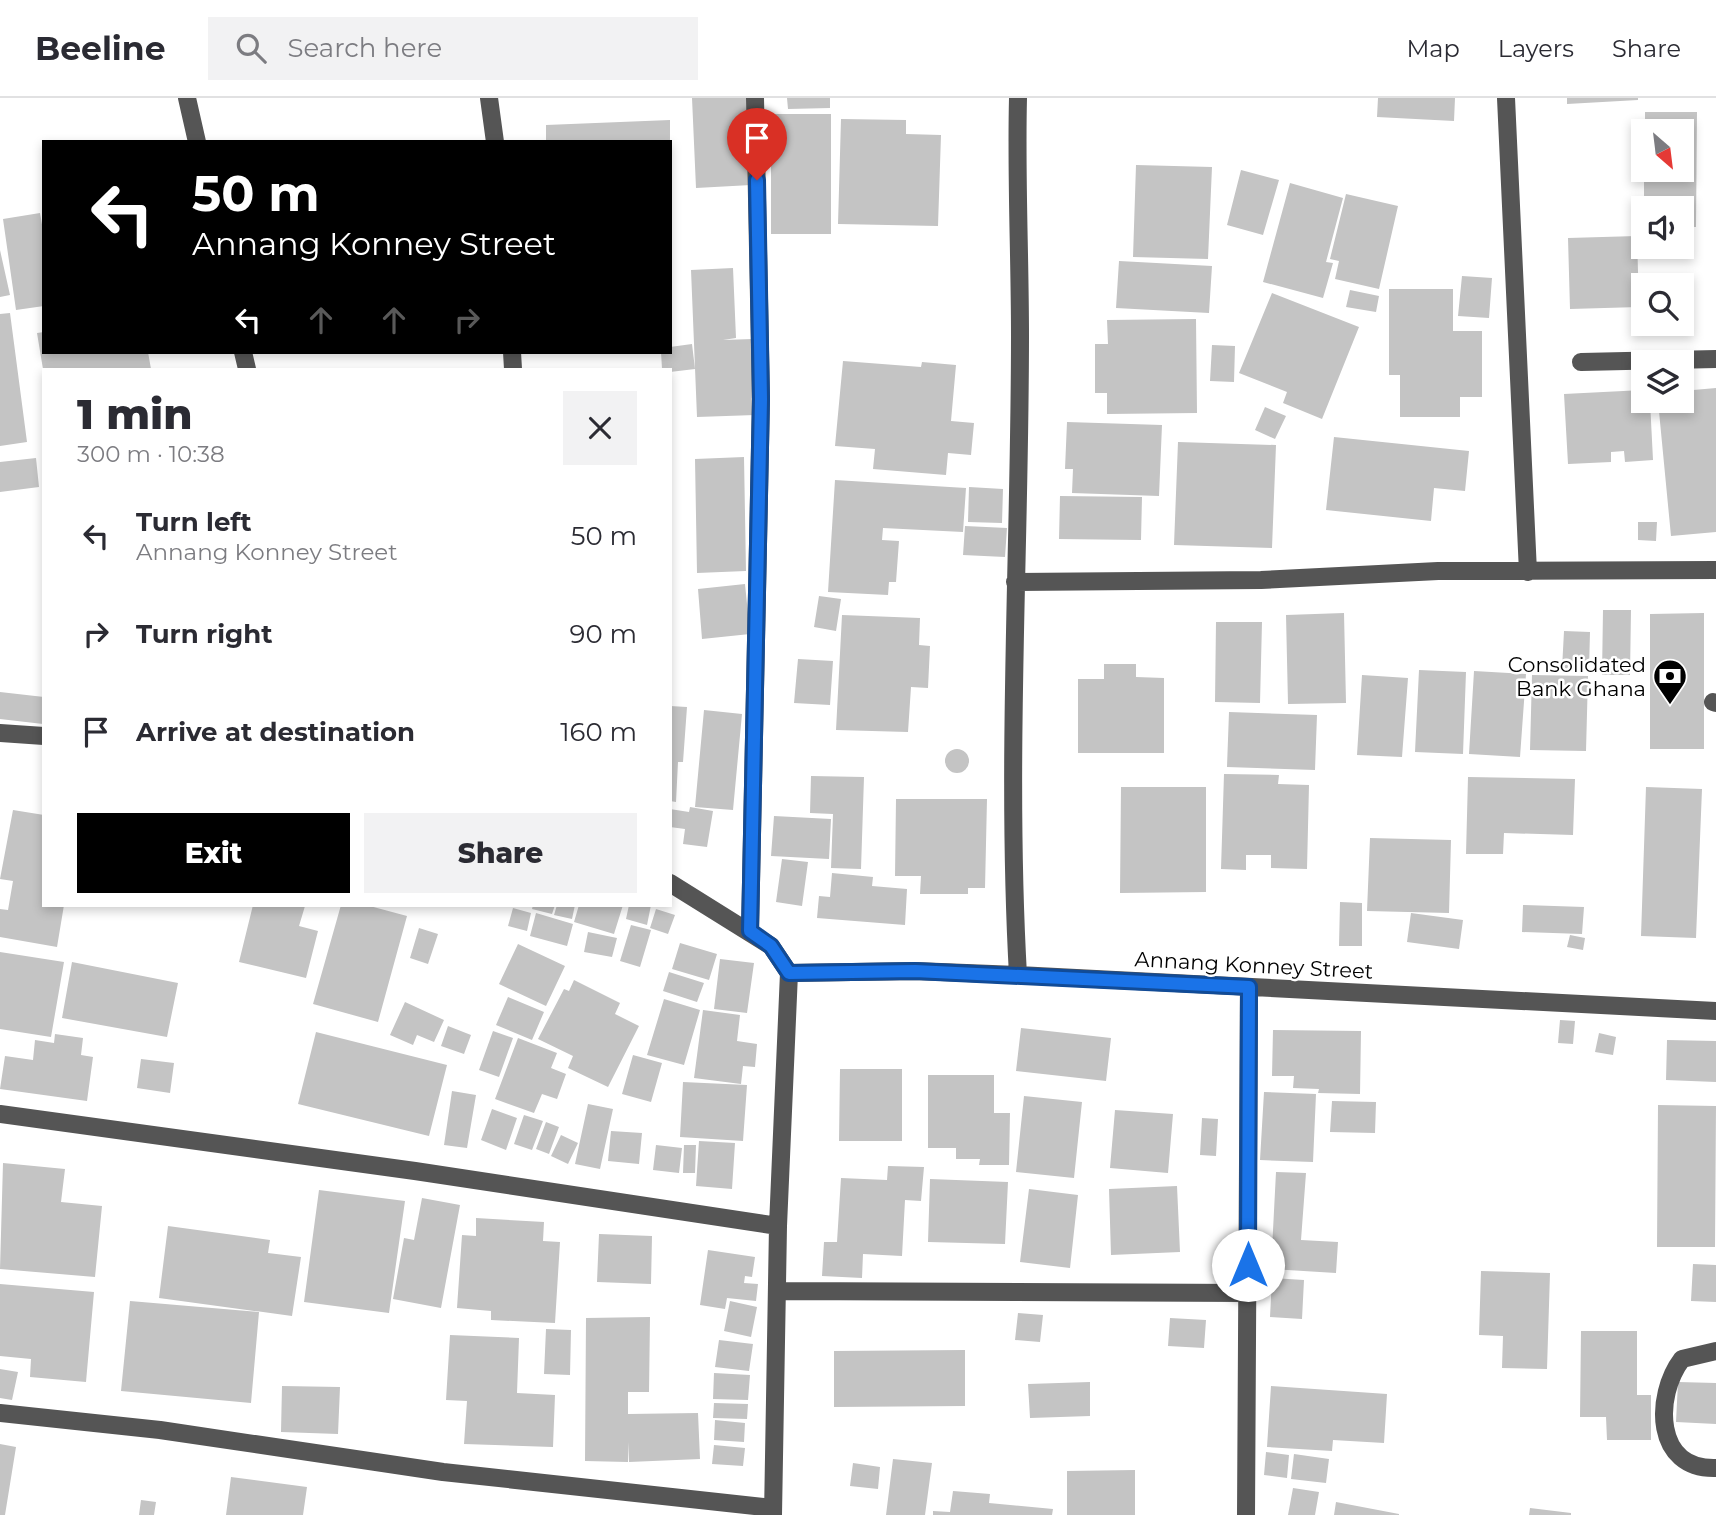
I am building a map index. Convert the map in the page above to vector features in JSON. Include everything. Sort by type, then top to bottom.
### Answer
[{"type":"street","points":[[187,98],[197,140]]},
{"type":"street","points":[[489,98],[495,140]]},
{"type":"street","points":[[750,931],[761,399],[755,98]]},
{"type":"street","points":[[1018,98],[1016,175],[1020,335],[1013,885],[1018,975]]},
{"type":"street","points":[[1506,98],[1528,572]]},
{"type":"street","points":[[1581,362],[1716,359]]},
{"type":"street","points":[[1015,582],[1261,580],[1438,571],[1716,570]]},
{"type":"street","points":[[0,733],[42,736]]},
{"type":"street","points":[[0,1413],[160,1430],[443,1472],[773,1511],[779,1291],[778,1226],[789,973],[771,946],[672,884]]},
{"type":"street","name":"Annang Konney Street","points":[[789,973],[915,971],[1018,975],[1716,1012]]},
{"type":"street","points":[[1246,1515],[1249,987]]},
{"type":"street","points":[[0,1114],[415,1171],[778,1226]]},
{"type":"street","points":[[779,1291],[1248,1293]]},
{"type":"street","points":[[1716,1351],[1682,1359],[1670,1374],[1663,1430],[1670,1447],[1684,1461],[1699,1469],[1716,1468]]},
{"type":"building","points":[[692,98],[746,98],[751,185],[696,188]]},
{"type":"building","points":[[787,98],[830,98],[830,108],[788,109]]},
{"type":"building","points":[[1378,98],[1455,98],[1454,121],[1377,117]]},
{"type":"building","points":[[1567,98],[1638,98],[1638,100],[1567,104]]},
{"type":"building","points":[[1645,112],[1697,112],[1696,227],[1694,196],[1644,196],[1644,182],[1694,182],[1694,119],[1645,119]]},
{"type":"building","points":[[771,114],[831,114],[831,234],[771,234]]},
{"type":"building","points":[[841,119],[906,120],[906,134],[941,135],[938,226],[838,224]]},
{"type":"building","points":[[670,120],[670,140],[546,140],[546,125]]},
{"type":"building","points":[[1136,165],[1212,167],[1208,259],[1133,257]]},
{"type":"building","points":[[1241,170],[1279,180],[1263,235],[1227,225]]},
{"type":"building","points":[[1290,183],[1343,198],[1326,262],[1333,263],[1323,298],[1263,282]]},
{"type":"building","points":[[1346,194],[1398,206],[1379,289],[1335,279],[1339,261],[1330,259]]},
{"type":"building","points":[[40,213],[42,306],[16,310],[3,219]]},
{"type":"building","points":[[1631,236],[1631,259],[1638,259],[1638,273],[1631,273],[1631,307],[1570,309],[1568,238]]},
{"type":"building","points":[[0,250],[10,295],[0,297]]},
{"type":"building","points":[[1119,261],[1212,266],[1209,313],[1116,308]]},
{"type":"building","points":[[733,268],[736,338],[723,340],[753,339],[755,415],[697,417],[691,270]]},
{"type":"building","points":[[1462,276],[1492,278],[1489,318],[1458,316]]},
{"type":"building","points":[[1389,289],[1453,289],[1453,331],[1482,331],[1482,397],[1460,397],[1460,417],[1400,417],[1400,375],[1389,375]]},
{"type":"building","points":[[1350,290],[1379,296],[1376,312],[1346,307]]},
{"type":"building","points":[[1272,293],[1359,327],[1322,419],[1283,403],[1287,392],[1239,373]]},
{"type":"building","points":[[10,313],[27,442],[0,446],[0,314]]},
{"type":"building","points":[[1196,319],[1197,413],[1107,414],[1107,393],[1095,393],[1095,344],[1108,344],[1107,320]]},
{"type":"building","points":[[42,332],[42,354],[148,354],[151,368],[43,368],[37,333]]},
{"type":"building","points":[[692,344],[695,369],[672,372],[672,368],[662,368],[661,354],[672,354],[672,347]]},
{"type":"building","points":[[1212,345],[1235,346],[1234,382],[1210,381]]},
{"type":"building","points":[[843,361],[921,367],[922,362],[956,365],[951,421],[974,423],[971,455],[948,453],[946,475],[873,469],[875,449],[835,446]]},
{"type":"building","points":[[1716,388],[1716,532],[1671,536],[1659,413],[1694,413],[1694,390]]},
{"type":"building","points":[[1631,391],[1631,413],[1651,413],[1653,460],[1625,462],[1624,451],[1611,452],[1611,462],[1568,464],[1564,394]]},
{"type":"building","points":[[1265,407],[1286,416],[1275,439],[1255,430]]},
{"type":"building","points":[[1067,422],[1162,425],[1159,496],[1072,493],[1073,469],[1065,469]]},
{"type":"building","points":[[1334,437],[1469,451],[1465,491],[1434,488],[1431,521],[1326,510]]},
{"type":"building","points":[[1178,442],[1276,445],[1272,548],[1174,545]]},
{"type":"building","points":[[744,457],[746,571],[697,573],[695,459]]},
{"type":"building","points":[[36,458],[39,487],[0,492],[0,462]]},
{"type":"building","points":[[835,480],[966,488],[963,532],[883,528],[882,540],[899,541],[896,582],[889,582],[888,595],[828,592]]},
{"type":"building","points":[[969,487],[1003,489],[1002,523],[968,522]]},
{"type":"building","points":[[1060,496],[1142,497],[1141,540],[1059,539]]},
{"type":"building","points":[[1638,522],[1657,522],[1656,541],[1638,540]]},
{"type":"building","points":[[965,526],[1007,528],[1005,557],[963,555]]},
{"type":"building","points":[[745,584],[750,634],[702,639],[698,589]]},
{"type":"building","points":[[819,596],[841,599],[836,631],[814,627]]},
{"type":"building","points":[[1603,610],[1631,610],[1630,675],[1602,675]]},
{"type":"building","points":[[1344,613],[1346,703],[1288,704],[1286,615]]},
{"type":"building","points":[[1704,613],[1704,749],[1650,749],[1650,614]]},
{"type":"building","points":[[842,615],[920,618],[919,645],[930,646],[928,688],[911,687],[908,732],[836,730]]},
{"type":"building","points":[[1216,622],[1262,622],[1260,703],[1215,702]]},
{"type":"building","points":[[1564,631],[1590,632],[1589,670],[1562,669]]},
{"type":"building","points":[[798,659],[833,661],[830,705],[794,703]]},
{"type":"building","points":[[1104,664],[1136,664],[1136,677],[1164,678],[1164,753],[1078,753],[1078,679],[1104,679]]},
{"type":"building","points":[[1419,670],[1466,672],[1463,754],[1415,752]]},
{"type":"building","points":[[1474,671],[1526,674],[1520,757],[1469,754]]},
{"type":"building","points":[[1362,675],[1408,678],[1402,757],[1357,755]]},
{"type":"building","points":[[1532,675],[1588,676],[1586,751],[1530,750]]},
{"type":"building","points":[[0,692],[42,697],[42,724],[0,719]]},
{"type":"building","points":[[672,706],[687,707],[683,762],[678,762],[676,802],[672,801]]},
{"type":"building","points":[[704,710],[742,714],[733,810],[695,807]]},
{"type":"building","points":[[1229,712],[1317,715],[1315,770],[1227,767]]},
{"type":"building","points":[[957,749],[965,753],[969,761],[965,769],[957,773],[949,769],[945,761],[949,753]]},
{"type":"building","points":[[1224,774],[1279,775],[1278,784],[1309,785],[1307,869],[1271,868],[1271,855],[1246,855],[1246,870],[1221,869]]},
{"type":"building","points":[[811,776],[864,777],[861,869],[831,868],[833,814],[810,813]]},
{"type":"building","points":[[1468,777],[1575,779],[1573,835],[1504,833],[1503,854],[1466,854]]},
{"type":"building","points":[[1121,787],[1206,787],[1206,892],[1120,893]]},
{"type":"building","points":[[1646,787],[1702,789],[1696,938],[1641,936]]},
{"type":"building","points":[[896,799],[987,799],[985,888],[968,888],[968,894],[920,894],[921,876],[895,876]]},
{"type":"building","points":[[690,807],[713,811],[707,847],[683,844],[685,829],[672,827],[672,809],[689,812]]},
{"type":"building","points":[[13,810],[42,815],[42,907],[64,907],[57,947],[0,937],[0,909],[8,910],[13,881],[0,879]]},
{"type":"building","points":[[774,816],[831,819],[829,859],[771,856]]},
{"type":"building","points":[[1370,838],[1451,840],[1449,913],[1367,911]]},
{"type":"building","points":[[782,859],[808,862],[802,906],[776,902]]},
{"type":"building","points":[[832,873],[873,877],[872,886],[907,889],[905,925],[817,918],[819,896],[830,897]]},
{"type":"building","points":[[1340,902],[1362,903],[1362,946],[1339,946]]},
{"type":"building","points":[[1523,905],[1584,907],[1582,934],[1522,932]]},
{"type":"building","points":[[253,907],[305,907],[299,926],[318,931],[306,978],[239,962]]},
{"type":"building","points":[[340,907],[373,907],[407,916],[378,1022],[313,1004]]},
{"type":"building","points":[[532,907],[554,907],[552,914]]},
{"type":"building","points":[[556,907],[575,907],[572,919],[554,915]]},
{"type":"building","points":[[578,907],[622,907],[614,934],[574,922]]},
{"type":"building","points":[[629,907],[651,907],[647,925],[626,919]]},
{"type":"building","points":[[513,908],[531,913],[527,931],[508,926]]},
{"type":"building","points":[[656,909],[675,915],[668,934],[650,928]]},
{"type":"building","points":[[536,913],[573,924],[567,946],[530,936]]},
{"type":"building","points":[[1411,913],[1463,920],[1459,949],[1407,942]]},
{"type":"building","points":[[631,925],[651,930],[640,967],[620,961]]},
{"type":"building","points":[[419,928],[438,934],[428,964],[410,958]]},
{"type":"building","points":[[588,932],[617,938],[612,957],[584,952]]},
{"type":"building","points":[[1570,935],[1585,938],[1583,950],[1567,947]]},
{"type":"building","points":[[680,943],[717,954],[709,980],[672,969]]},
{"type":"building","points":[[518,944],[565,966],[546,1006],[499,984]]},
{"type":"building","points":[[0,952],[64,962],[51,1037],[0,1029]]},
{"type":"building","points":[[720,959],[754,963],[747,1013],[714,1009]]},
{"type":"building","points":[[72,962],[178,983],[167,1037],[62,1018]]},
{"type":"building","points":[[669,972],[704,983],[697,1002],[663,991]]},
{"type":"building","points":[[574,980],[620,1003],[615,1014],[639,1026],[608,1087],[568,1068],[573,1056],[538,1039],[564,989],[569,991]]},
{"type":"building","points":[[508,997],[544,1012],[532,1040],[496,1025]]},
{"type":"building","points":[[664,999],[700,1010],[684,1065],[647,1055]]},
{"type":"building","points":[[405,1002],[444,1020],[434,1042],[417,1035],[413,1045],[390,1035]]},
{"type":"building","points":[[703,1010],[740,1015],[737,1041],[757,1044],[755,1067],[743,1066],[741,1084],[694,1078]]},
{"type":"building","points":[[1560,1020],[1575,1021],[1573,1044],[1558,1043]]},
{"type":"building","points":[[448,1026],[471,1035],[464,1054],[441,1046]]},
{"type":"building","points":[[1021,1028],[1111,1038],[1106,1081],[1016,1071]]},
{"type":"building","points":[[1273,1030],[1361,1031],[1360,1094],[1318,1093],[1319,1089],[1293,1088],[1294,1076],[1272,1076]]},
{"type":"building","points":[[493,1031],[513,1038],[499,1077],[479,1070]]},
{"type":"building","points":[[316,1032],[447,1065],[429,1136],[298,1104]]},
{"type":"building","points":[[1599,1033],[1616,1037],[1613,1055],[1595,1052]]},
{"type":"building","points":[[55,1034],[83,1038],[81,1055],[93,1057],[87,1101],[0,1089],[5,1056],[33,1060],[35,1040],[54,1043]]},
{"type":"building","points":[[518,1038],[557,1053],[551,1068],[566,1074],[557,1099],[542,1094],[534,1113],[495,1099]]},
{"type":"building","points":[[1667,1040],[1716,1041],[1716,1082],[1666,1080]]},
{"type":"building","points":[[633,1055],[662,1063],[651,1102],[622,1094]]},
{"type":"building","points":[[141,1059],[174,1063],[170,1093],[137,1088]]},
{"type":"building","points":[[840,1069],[902,1069],[902,1141],[839,1141]]},
{"type":"building","points":[[928,1075],[994,1075],[994,1113],[1010,1113],[1009,1165],[979,1165],[980,1159],[956,1159],[956,1148],[928,1148]]},
{"type":"building","points":[[683,1082],[747,1085],[743,1141],[680,1137]]},
{"type":"building","points":[[452,1091],[476,1095],[467,1148],[444,1145]]},
{"type":"building","points":[[1264,1092],[1316,1094],[1313,1162],[1260,1160]]},
{"type":"building","points":[[1024,1096],[1082,1102],[1074,1178],[1016,1172]]},
{"type":"building","points":[[1332,1101],[1376,1102],[1375,1133],[1330,1132]]},
{"type":"building","points":[[588,1104],[613,1109],[600,1169],[575,1164]]},
{"type":"building","points":[[1658,1105],[1716,1106],[1715,1247],[1657,1247]]},
{"type":"building","points":[[492,1109],[517,1118],[506,1150],[481,1140]]},
{"type":"building","points":[[1115,1110],[1173,1114],[1168,1173],[1110,1168]]},
{"type":"building","points":[[524,1115],[543,1121],[532,1150],[514,1144]]},
{"type":"building","points":[[1202,1118],[1218,1119],[1216,1156],[1200,1155]]},
{"type":"building","points":[[546,1122],[559,1127],[549,1154],[536,1149]]},
{"type":"building","points":[[611,1131],[642,1133],[639,1164],[608,1161]]},
{"type":"building","points":[[561,1135],[578,1143],[568,1164],[551,1156]]},
{"type":"building","points":[[699,1141],[735,1143],[732,1189],[696,1186]]},
{"type":"building","points":[[656,1145],[682,1148],[679,1173],[653,1170]]},
{"type":"building","points":[[684,1145],[696,1145],[695,1173],[683,1173]]},
{"type":"building","points":[[3,1163],[65,1169],[61,1202],[102,1206],[95,1277],[0,1269]]},
{"type":"building","points":[[888,1166],[924,1167],[921,1201],[905,1200],[902,1256],[863,1254],[862,1278],[822,1276],[824,1242],[837,1242],[841,1178],[887,1180]]},
{"type":"building","points":[[1276,1172],[1306,1173],[1301,1240],[1338,1242],[1336,1273],[1271,1269]]},
{"type":"building","points":[[930,1179],[1008,1182],[1005,1244],[928,1242]]},
{"type":"building","points":[[1177,1186],[1180,1252],[1111,1255],[1109,1189]]},
{"type":"building","points":[[1029,1189],[1078,1195],[1070,1268],[1020,1262]]},
{"type":"building","points":[[319,1190],[405,1201],[389,1313],[304,1302]]},
{"type":"building","points":[[422,1198],[460,1205],[441,1308],[393,1299],[404,1238],[414,1240]]},
{"type":"building","points":[[476,1218],[544,1222],[543,1241],[560,1242],[555,1323],[491,1320],[491,1311],[457,1308],[462,1235],[476,1236]]},
{"type":"building","points":[[168,1226],[270,1240],[268,1253],[301,1257],[292,1316],[159,1298]]},
{"type":"building","points":[[599,1234],[652,1236],[651,1284],[597,1282]]},
{"type":"building","points":[[708,1250],[755,1257],[752,1277],[745,1276],[744,1283],[758,1284],[756,1301],[727,1298],[725,1309],[700,1305]]},
{"type":"building","points":[[1693,1264],[1716,1265],[1716,1302],[1691,1301]]},
{"type":"building","points":[[1481,1271],[1550,1273],[1547,1369],[1502,1368],[1503,1336],[1479,1335]]},
{"type":"building","points":[[1272,1278],[1304,1280],[1302,1319],[1270,1317]]},
{"type":"building","points":[[0,1284],[94,1292],[86,1382],[30,1377],[31,1359],[0,1356]]},
{"type":"building","points":[[130,1301],[259,1312],[251,1403],[121,1391]]},
{"type":"building","points":[[730,1301],[757,1307],[751,1337],[724,1331]]},
{"type":"building","points":[[1018,1313],[1043,1315],[1040,1342],[1015,1340]]},
{"type":"building","points":[[650,1317],[649,1392],[628,1392],[628,1414],[698,1413],[700,1459],[629,1462],[628,1442],[628,1462],[585,1461],[586,1318]]},
{"type":"building","points":[[1170,1318],[1206,1320],[1204,1348],[1168,1346]]},
{"type":"building","points":[[546,1329],[571,1330],[570,1375],[544,1374]]},
{"type":"building","points":[[1581,1331],[1637,1331],[1637,1395],[1651,1395],[1651,1440],[1607,1440],[1606,1417],[1580,1417]]},
{"type":"building","points":[[450,1335],[519,1338],[517,1393],[555,1395],[553,1447],[464,1444],[467,1401],[446,1400]]},
{"type":"building","points":[[719,1340],[753,1344],[749,1371],[715,1367]]},
{"type":"building","points":[[965,1350],[965,1406],[834,1407],[834,1351]]},
{"type":"building","points":[[0,1369],[18,1372],[12,1400],[0,1398]]},
{"type":"building","points":[[714,1373],[750,1375],[748,1400],[713,1399]]},
{"type":"building","points":[[1090,1382],[1090,1416],[1030,1418],[1028,1384]]},
{"type":"building","points":[[1678,1382],[1716,1383],[1716,1424],[1676,1422]]},
{"type":"building","points":[[282,1386],[340,1387],[338,1434],[281,1432]]},
{"type":"building","points":[[1271,1386],[1387,1394],[1384,1443],[1333,1440],[1332,1451],[1267,1447]]},
{"type":"building","points":[[714,1403],[748,1404],[747,1419],[713,1418]]},
{"type":"building","points":[[715,1420],[745,1423],[744,1442],[714,1440]]},
{"type":"building","points":[[0,1444],[16,1447],[5,1515],[0,1515]]},
{"type":"building","points":[[714,1445],[745,1448],[743,1466],[712,1464]]},
{"type":"building","points":[[1266,1452],[1289,1455],[1287,1478],[1264,1475]]},
{"type":"building","points":[[1294,1454],[1329,1459],[1326,1483],[1291,1479]]},
{"type":"building","points":[[893,1459],[932,1463],[925,1515],[886,1515]]},
{"type":"building","points":[[853,1463],[880,1467],[878,1489],[850,1486]]},
{"type":"building","points":[[1135,1470],[1135,1515],[1067,1515],[1067,1471]]},
{"type":"building","points":[[231,1477],[307,1487],[303,1515],[226,1515]]},
{"type":"building","points":[[1293,1488],[1319,1492],[1315,1515],[1288,1515]]},
{"type":"building","points":[[953,1491],[990,1494],[989,1503],[1053,1509],[1052,1515],[933,1515],[933,1511],[950,1512]]},
{"type":"building","points":[[141,1500],[156,1502],[154,1515],[139,1515]]},
{"type":"building","points":[[1336,1502],[1399,1514],[1399,1515],[1334,1515]]},
{"type":"building","points":[[1530,1508],[1571,1513],[1571,1515],[1529,1515]]},
{"type":"place","name":"Consolidated Bank Ghana","points":[[1670,706]]},
{"type":"route","points":[[757,180],[761,399],[750,931],[771,946],[789,973],[915,971],[1249,987],[1248,1265]]}]
